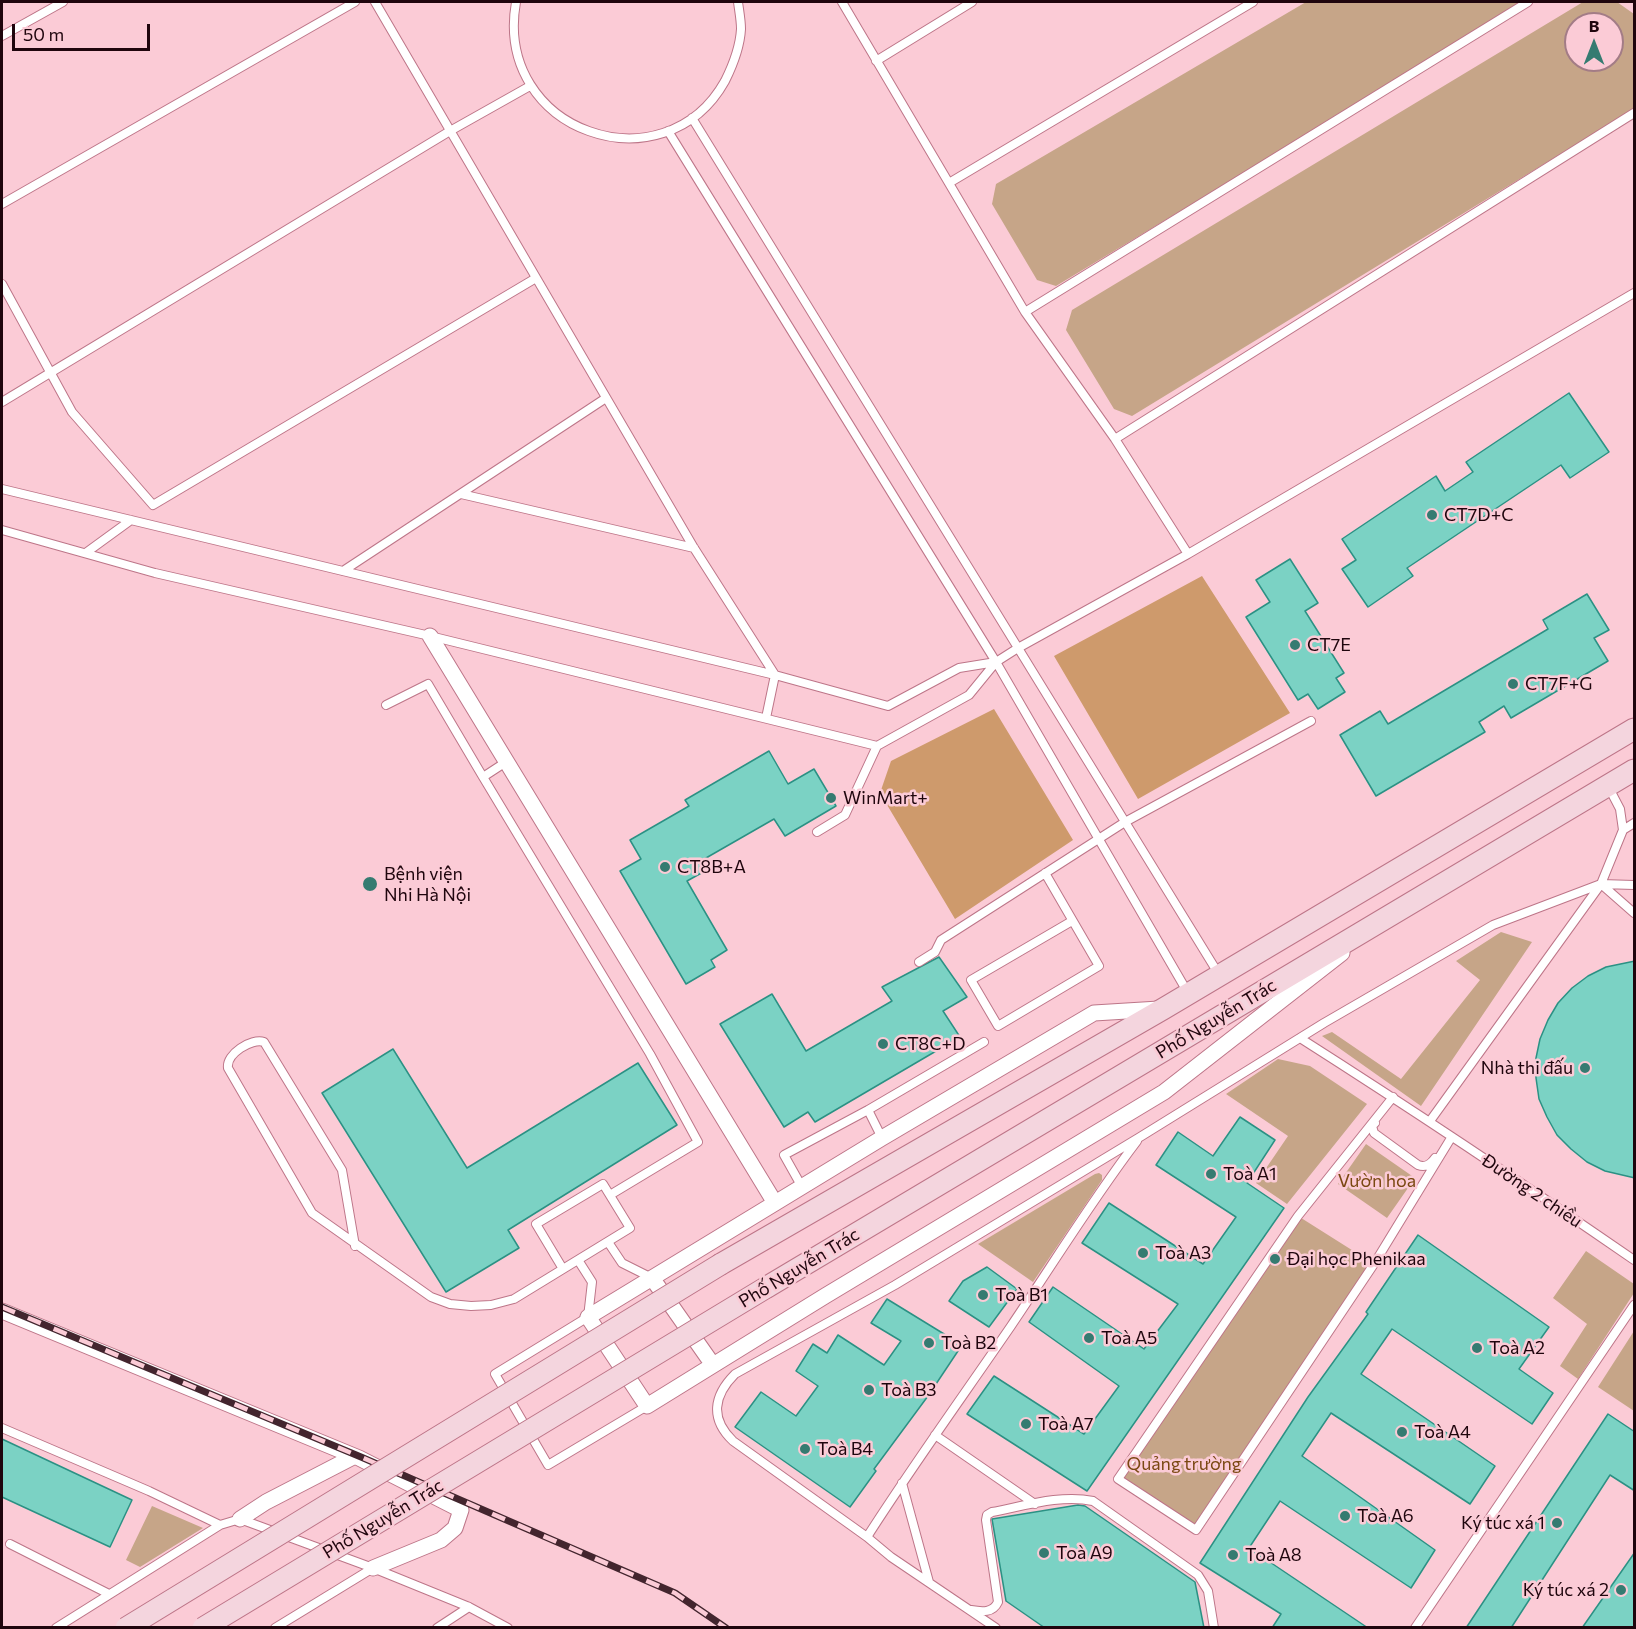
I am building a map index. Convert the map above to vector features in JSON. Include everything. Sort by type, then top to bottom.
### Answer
[{"type":"main road","name":"Phố Nguyễn Trác","points":[[126,1628],[721,1264],[1163,1009],[1635,729]]},
{"type":"main road","points":[[1590,755],[1608,785]]},
{"type":"main road","name":"Phố Nguyễn Trác","points":[[203,1628],[767,1287],[1635,770]]},
{"type":"street","points":[[430,636],[775,1203]]},
{"type":"street","name":"Phố Nguyễn Trác","points":[[647,1406],[1164,1092],[1397,911]]},
{"type":"street","name":"Phố Nguyễn Trác","points":[[588,1317],[1094,1012],[1163,1009]]},
{"type":"street","points":[[652,1278],[713,1365]]},
{"type":"street","points":[[2,1311],[353,1456],[460,1510],[455,1528],[441,1540],[373,1568]]},
{"type":"street","points":[[588,1317],[647,1406]]},
{"type":"street","points":[[240,1519],[266,1502],[353,1456]]},
{"type":"lane","points":[[2,36],[63,2]]},
{"type":"lane","points":[[2,204],[355,2]]},
{"type":"lane","points":[[375,2],[694,548],[775,675],[766,718]]},
{"type":"lane","points":[[516,2],[512,21],[516,55],[530,86],[550,110],[577,127],[607,137],[638,138],[668,131],[692,118],[717,94],[734,64],[741,30],[738,2]]},
{"type":"lane","points":[[842,2],[1025,312],[1115,439],[1188,554]]},
{"type":"lane","points":[[876,61],[972,2]]},
{"type":"lane","points":[[949,183],[1253,2]]},
{"type":"lane","points":[[1025,312],[1528,2]]},
{"type":"lane","points":[[2,402],[450,131],[530,86]]},
{"type":"lane","points":[[1115,439],[1635,113]]},
{"type":"lane","points":[[692,118],[1219,974]]},
{"type":"lane","points":[[668,131],[996,662],[1188,994]]},
{"type":"lane","points":[[2,284],[72,412],[153,504],[536,278]]},
{"type":"lane","points":[[817,832],[845,815],[877,746],[969,695],[996,662],[1188,554],[1635,293]]},
{"type":"lane","points":[[343,571],[606,398]]},
{"type":"lane","points":[[2,489],[775,675],[888,706],[959,668],[996,662]]},
{"type":"lane","points":[[461,494],[694,548]]},
{"type":"lane","points":[[87,552],[130,520]]},
{"type":"lane","points":[[2,530],[87,552],[155,573],[430,636],[877,746]]},
{"type":"lane","points":[[386,705],[428,684],[650,1054],[698,1142],[610,1195]]},
{"type":"lane","points":[[919,962],[935,952],[941,940],[1099,837],[1311,721]]},
{"type":"lane","points":[[483,777],[507,761]]},
{"type":"lane","points":[[1430,1121],[1601,884],[1623,830],[1620,809],[1608,785]]},
{"type":"lane","points":[[1623,830],[1635,823]]},
{"type":"lane","points":[[1045,873],[1099,966],[998,1026],[971,980],[1072,921]]},
{"type":"lane","points":[[1601,884],[1635,912]]},
{"type":"lane","points":[[996,1628],[891,1557],[867,1537],[726,1435],[717,1417],[718,1398],[722,1389],[735,1374],[895,1285],[1324,1023],[1493,925],[1601,884],[1635,885]]},
{"type":"lane","name":"Đường 2 chiều","points":[[1300,1038],[1430,1121],[1451,1138],[1523,1183],[1635,1260]]},
{"type":"lane","points":[[355,1245],[342,1170],[264,1042],[254,1041],[230,1056],[227,1061],[228,1068],[312,1214],[355,1245],[431,1297],[450,1304],[491,1305],[514,1299],[630,1228],[603,1184],[536,1224],[563,1269]]},
{"type":"lane","points":[[802,1187],[784,1155],[984,1042]]},
{"type":"lane","points":[[1393,1097],[1372,1126],[1372,1130],[1418,1165],[1425,1166],[1432,1163],[1451,1138]]},
{"type":"lane","points":[[1393,1097],[1298,1216],[1118,1479],[1196,1530],[1374,1264],[1451,1138]]},
{"type":"lane","points":[[867,1110],[882,1138]]},
{"type":"lane","points":[[867,1537],[1111,1175],[1140,1137]]},
{"type":"lane","points":[[608,1242],[622,1263],[652,1278]]},
{"type":"lane","points":[[578,1260],[592,1282],[588,1317],[495,1374],[548,1465],[647,1406]]},
{"type":"lane","points":[[1414,1628],[1635,1305]]},
{"type":"lane","points":[[2,1428],[149,1491],[220,1525]]},
{"type":"lane","points":[[935,1435],[1035,1504]]},
{"type":"lane","points":[[902,1483],[929,1582]]},
{"type":"lane","points":[[969,1610],[991,1610],[998,1602],[987,1515],[992,1512],[1070,1499],[1093,1501],[1198,1575],[1208,1591],[1214,1628]]},
{"type":"lane","points":[[56,1628],[220,1525],[240,1519],[373,1568],[469,1607],[508,1628]]},
{"type":"lane","points":[[10,1544],[109,1594]]},
{"type":"lane","points":[[275,1628],[373,1568]]},
{"type":"lane","points":[[437,1628],[469,1607]]},
{"type":"green space","points":[[1306,2],[1527,2],[1056,286],[1037,280],[992,204],[996,184]]},
{"type":"green space","points":[[1583,2],[1617,2],[1634,14],[1634,109],[1132,416],[1114,409],[1066,330],[1072,310],[1564,13],[1564,72],[1624,72],[1624,12],[1566,12]]},
{"type":"green space","points":[[1501,932],[1532,942],[1421,1106],[1322,1036],[1332,1032],[1401,1079],[1480,980],[1456,961]]},
{"type":"green space","points":[[1278,1059],[1310,1066],[1367,1104],[1287,1204],[1256,1183],[1288,1136],[1226,1094]]},
{"type":"green space","name":"Vườn hoa","points":[[1366,1144],[1415,1178],[1387,1218],[1338,1184]]},
{"type":"green space","points":[[1095,1174],[1102,1175],[1102,1180],[1033,1282],[978,1244]]},
{"type":"green space","name":"Quảng trường","points":[[1298,1216],[1374,1264],[1196,1530],[1118,1479]]},
{"type":"green space","points":[[1586,1251],[1634,1284],[1634,1293],[1578,1379],[1560,1366],[1587,1324],[1553,1298]]},
{"type":"green space","points":[[1634,1331],[1634,1411],[1598,1387]]},
{"type":"green space","points":[[152,1506],[203,1528],[140,1567],[126,1560]]},
{"type":"shaded area","points":[[1202,576],[1290,713],[1138,799],[1054,656]]},
{"type":"shaded area","points":[[994,709],[1073,840],[955,919],[880,793],[891,761]]},
{"type":"building","name":"CT7D+C","points":[[1569,393],[1609,452],[1570,478],[1561,465],[1407,568],[1413,576],[1368,607],[1342,569],[1356,560],[1342,539],[1436,476],[1445,491],[1473,472],[1466,462]]},
{"type":"building","name":"CT7E","points":[[1290,559],[1318,603],[1305,611],[1344,673],[1336,678],[1345,692],[1318,709],[1308,694],[1298,700],[1246,617],[1270,602],[1256,580]]},
{"type":"building","name":"CT7F+G","points":[[1587,594],[1609,630],[1594,638],[1608,661],[1511,718],[1504,706],[1479,722],[1485,732],[1376,796],[1340,735],[1380,711],[1388,724],[1548,629],[1543,620]]},
{"type":"building","name":"CT8B+A","points":[[769,751],[788,784],[814,769],[836,806],[785,836],[774,819],[699,862],[705,871],[687,881],[727,950],[711,960],[715,967],[686,984],[620,871],[641,859],[630,840],[689,806],[685,800]]},
{"type":"building","name":"CT8C+D","points":[[939,957],[967,997],[943,1011],[960,1037],[815,1122],[808,1112],[784,1127],[720,1024],[772,994],[806,1051],[892,1001],[882,987]]},
{"type":"building","name":"Nhà thi đấu","points":[[1635,961],[1635,1178],[1605,1171],[1587,1162],[1557,1135],[1539,1099],[1536,1058],[1540,1039],[1548,1020],[1558,1003],[1572,988],[1588,976],[1606,967]]},
{"type":"building","points":[[393,1049],[467,1168],[638,1063],[677,1125],[508,1230],[519,1248],[446,1292],[322,1093]]},
{"type":"building","points":[[1240,1117],[1275,1140],[1247,1183],[1284,1208],[1087,1491],[967,1414],[994,1376],[1084,1434],[1119,1386],[1029,1322],[1053,1287],[1144,1349],[1178,1304],[1082,1243],[1109,1203],[1203,1264],[1236,1217],[1156,1165],[1178,1132],[1213,1156]]},
{"type":"building","points":[[1418,1235],[1549,1327],[1519,1369],[1553,1393],[1532,1424],[1392,1329],[1361,1374],[1495,1466],[1470,1504],[1331,1413],[1302,1456],[1435,1550],[1411,1588],[1280,1501],[1249,1548],[1368,1628],[1272,1628],[1281,1614],[1200,1563],[1308,1397],[1368,1314],[1366,1312]]},
{"type":"building","name":"Toà B1","points":[[987,1267],[1017,1289],[989,1327],[949,1301],[963,1281]]},
{"type":"building","points":[[887,1299],[962,1345],[874,1469],[876,1471],[850,1507],[735,1427],[761,1392],[796,1416],[818,1386],[796,1371],[813,1344],[827,1353],[838,1335],[884,1365],[901,1341],[871,1323]]},
{"type":"building","name":"Ký túc xá 1","points":[[1608,1414],[1635,1432],[1635,1491],[1610,1475],[1511,1628],[1466,1628]]},
{"type":"building","points":[[2,1439],[132,1500],[110,1547],[2,1497]]},
{"type":"building","points":[[1078,1505],[1085,1506],[1195,1582],[1204,1628],[1045,1628],[1006,1601],[992,1519]]},
{"type":"building","name":"Ký túc xá 2","points":[[1635,1552],[1635,1628],[1582,1628]]},
{"type":"railway","points":[[2,1307],[361,1457],[675,1593],[726,1628]]},
{"type":"place","name":"CT7D+C","points":[[1432,515]]},
{"type":"place","name":"CT7E","points":[[1295,645]]},
{"type":"place","name":"CT7F+G","points":[[1513,684]]},
{"type":"place","name":"WinMart+","points":[[831,798]]},
{"type":"place","name":"CT8B+A","points":[[665,867]]},
{"type":"place","name":"Bệnh viện Nhi Hà Nội","points":[[370,884]]},
{"type":"place","name":"CT8C+D","points":[[883,1044]]},
{"type":"place","name":"Nhà thi đấu","points":[[1585,1068]]},
{"type":"place","name":"Toà A1","points":[[1211,1174]]},
{"type":"place","name":"Toà A3","points":[[1143,1253]]},
{"type":"place","name":"Đại học Phenikaa","points":[[1275,1259]]},
{"type":"place","name":"Toà B1","points":[[983,1295]]},
{"type":"place","name":"Toà A5","points":[[1089,1338]]},
{"type":"place","name":"Toà B2","points":[[929,1343]]},
{"type":"place","name":"Toà A2","points":[[1477,1348]]},
{"type":"place","name":"Toà B3","points":[[869,1390]]},
{"type":"place","name":"Toà A7","points":[[1026,1424]]},
{"type":"place","name":"Toà A4","points":[[1402,1432]]},
{"type":"place","name":"Toà B4","points":[[805,1449]]},
{"type":"place","name":"Toà A6","points":[[1345,1516]]},
{"type":"place","name":"Ký túc xá 1","points":[[1557,1523]]},
{"type":"place","name":"Toà A9","points":[[1044,1553]]},
{"type":"place","name":"Toà A8","points":[[1233,1555]]},
{"type":"place","name":"Ký túc xá 2","points":[[1621,1590]]}]
